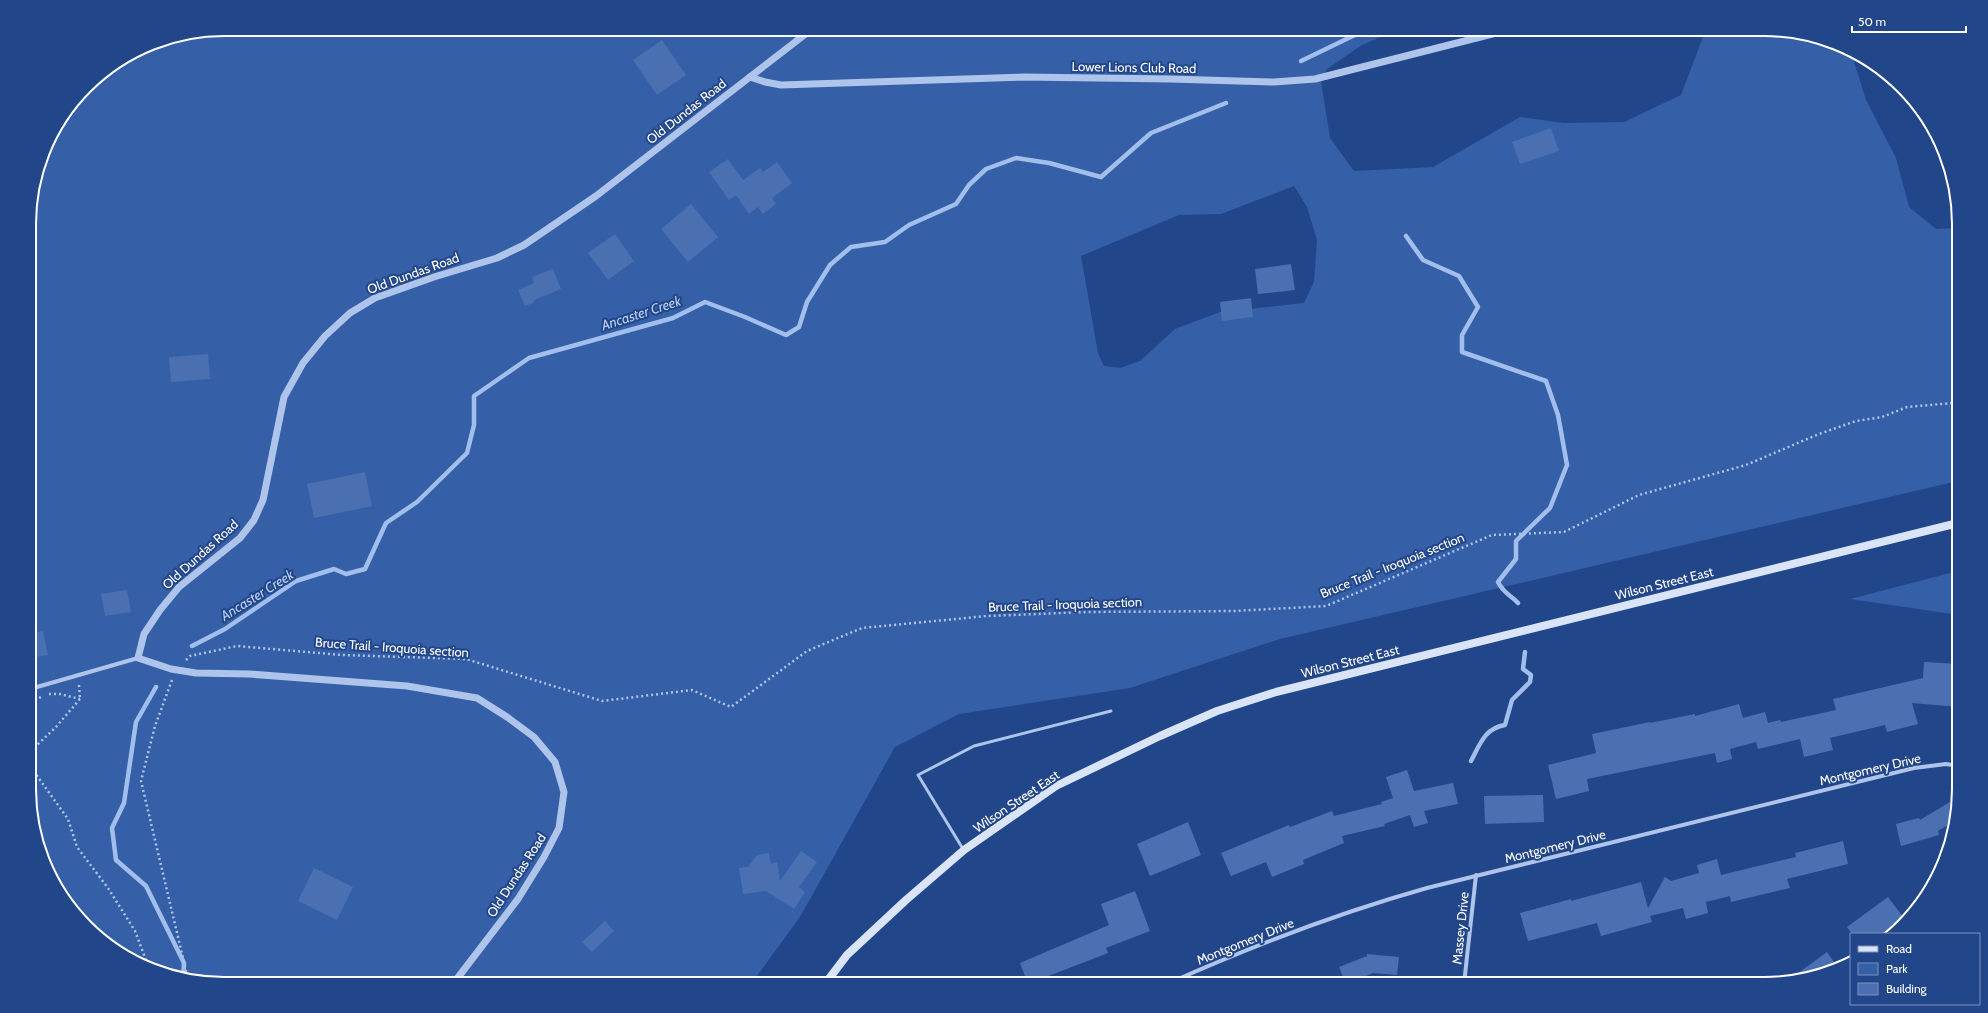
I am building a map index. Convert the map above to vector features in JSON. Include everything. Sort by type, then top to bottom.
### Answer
[{"type":"main road","name":"Wilson Street East","points":[[830,977],[847,955],[906,900],[964,850],[1056,786],[1210,714],[1261,697],[1438,651],[1952,524]]},
{"type":"street","name":"Old Dundas Road","points":[[458,977],[518,899],[544,857],[559,828],[564,792],[555,762],[538,742],[508,716],[477,698],[407,686],[249,674],[196,673],[173,670],[138,658],[144,634],[160,610],[179,587],[240,538],[254,520],[263,500],[284,397],[303,363],[325,336],[350,313],[374,298],[434,277],[497,258],[524,245],[596,196],[803,36]]},
{"type":"street","name":"Lower Lions Club Road","points":[[750,77],[781,85],[1023,77],[1274,82],[1315,79],[1484,36]]},
{"type":"street","points":[[36,688],[78,677],[138,658]]},
{"type":"street","name":"Montgomery Drive","points":[[1182,977],[1220,960],[1365,905],[1476,875],[1914,768],[1946,764],[1952,765]]},
{"type":"street","name":"Massey Drive","points":[[1465,977],[1476,875]]},
{"type":"lane","points":[[964,850],[918,775],[974,746],[1111,711]]},
{"type":"path","name":"Bruce Trail - Iroquoia section","points":[[173,670],[190,656],[237,646],[342,655],[466,659],[602,701],[692,690],[730,707],[807,651],[862,628],[987,616],[1080,612],[1234,611],[1326,606],[1492,535],[1564,532],[1639,495],[1746,465],[1819,434],[1856,421],[1882,417],[1907,408],[1929,404],[1952,403]]},
{"type":"path","points":[[173,670],[155,726],[141,781],[187,973]]},
{"type":"path","points":[[36,746],[56,727],[80,699],[78,677]]},
{"type":"path","points":[[36,699],[46,694],[60,694],[80,699]]},
{"type":"path","points":[[36,775],[68,819],[77,847],[108,888],[135,931],[146,960]]},
{"type":"green space","points":[[212,36],[1383,36],[1362,45],[1327,69],[1321,81],[1330,138],[1354,171],[1433,167],[1520,117],[1564,123],[1624,122],[1681,95],[1703,36],[1776,36],[1813,42],[1836,50],[1853,58],[1866,100],[1896,158],[1909,207],[1936,229],[1952,228],[1952,482],[1280,639],[1130,688],[959,714],[895,747],[800,917],[756,977],[212,977],[175,971],[141,958],[110,938],[83,913],[61,883],[50,861],[42,838],[36,801],[36,212],[42,175],[55,141],[75,110],[100,83],[130,61],[152,50],[175,42]],"holes":[[[1294,186],[1307,207],[1317,240],[1314,282],[1304,303],[1220,312],[1175,329],[1140,361],[1120,368],[1104,366],[1098,353],[1081,256],[1179,215],[1221,214]]]},
{"type":"green space","points":[[1952,573],[1952,614],[1850,599]]},
{"type":"building","points":[[662,40],[686,75],[657,95],[633,60]]},
{"type":"building","points":[[1551,128],[1559,151],[1520,164],[1512,142]]},
{"type":"building","points":[[728,159],[743,180],[760,168],[763,172],[777,162],[792,183],[772,198],[776,204],[763,214],[758,207],[749,214],[736,195],[729,200],[709,172]]},
{"type":"building","points":[[691,204],[718,237],[688,262],[661,229]]},
{"type":"building","points":[[615,234],[634,261],[608,280],[588,253]]},
{"type":"building","points":[[1291,264],[1295,290],[1258,294],[1255,269]]},
{"type":"building","points":[[553,269],[561,289],[534,300],[533,303],[525,306],[518,290],[534,283],[532,277]]},
{"type":"building","points":[[1251,298],[1253,317],[1222,321],[1220,302]]},
{"type":"building","points":[[208,354],[210,379],[171,382],[169,357]]},
{"type":"building","points":[[365,472],[372,506],[314,518],[307,484]]},
{"type":"building","points":[[127,590],[131,612],[105,616],[101,594]]},
{"type":"building","points":[[43,631],[48,655],[36,657],[36,633]]},
{"type":"building","points":[[1924,662],[1952,664],[1952,706],[1912,703],[1918,724],[1887,732],[1885,725],[1830,738],[1833,750],[1804,757],[1800,739],[1758,749],[1756,742],[1730,749],[1732,759],[1717,763],[1715,753],[1587,779],[1589,791],[1556,799],[1548,765],[1596,753],[1592,734],[1695,714],[1695,716],[1739,704],[1743,718],[1765,712],[1768,723],[1780,720],[1781,722],[1836,710],[1833,699],[1923,678]]},
{"type":"building","points":[[1407,770],[1414,791],[1453,783],[1458,804],[1424,811],[1428,823],[1414,827],[1410,815],[1384,824],[1385,826],[1342,836],[1344,843],[1303,860],[1304,864],[1272,877],[1266,862],[1231,876],[1221,853],[1289,825],[1290,827],[1332,811],[1334,816],[1382,804],[1381,802],[1393,798],[1386,777]]},
{"type":"building","points":[[1543,795],[1544,822],[1485,824],[1484,796]]},
{"type":"building","points":[[1950,802],[1951,804],[1948,825],[1938,831],[1939,835],[1901,846],[1896,824],[1919,818],[1920,820]]},
{"type":"building","points":[[1188,822],[1201,855],[1150,876],[1137,844]]},
{"type":"building","points":[[1843,841],[1848,864],[1787,879],[1790,888],[1731,902],[1730,896],[1706,902],[1708,913],[1686,919],[1683,908],[1650,916],[1652,922],[1601,936],[1597,923],[1528,941],[1520,913],[1641,882],[1648,908],[1665,877],[1671,881],[1699,873],[1697,865],[1717,859],[1721,875],[1796,857],[1795,853]]},
{"type":"building","points":[[801,851],[817,862],[799,887],[805,892],[794,909],[766,891],[743,894],[739,868],[748,867],[757,855],[769,853],[771,864],[777,862],[780,881]]},
{"type":"building","points":[[314,868],[353,887],[337,920],[298,901]]},
{"type":"building","points":[[1135,891],[1150,931],[1106,948],[1108,953],[1046,977],[1025,977],[1020,963],[1109,925],[1101,904]]},
{"type":"building","points":[[1888,897],[1902,916],[1884,933],[1851,933],[1847,927]]},
{"type":"building","points":[[605,921],[614,931],[592,952],[582,942]]},
{"type":"building","points":[[1827,952],[1835,963],[1813,971],[1798,974]]},
{"type":"building","points":[[1367,954],[1399,957],[1397,975],[1373,973],[1363,977],[1343,977],[1339,967],[1367,956]]},
{"type":"waterway","name":"Ancaster Creek","points":[[1301,61],[1353,36]]},
{"type":"waterway","name":"Ancaster Creek","points":[[192,646],[225,629],[296,581],[334,569],[346,574],[365,569],[386,523],[417,502],[467,453],[474,425],[474,396],[529,358],[673,318],[705,302],[745,317],[786,335],[799,327],[807,302],[830,265],[851,247],[885,242],[909,225],[956,204],[969,185],[986,169],[1016,158],[1049,163],[1101,177],[1151,133],[1226,103]]},
{"type":"waterway","points":[[1406,236],[1423,260],[1459,276],[1478,307],[1462,335],[1462,352],[1546,381],[1558,415],[1567,465],[1550,508],[1516,541],[1516,559],[1498,582],[1505,592],[1518,603]]},
{"type":"waterway","points":[[1471,761],[1480,743],[1488,733],[1505,725],[1512,700],[1530,682],[1531,675],[1523,669],[1525,652]]},
{"type":"waterway","name":"Ancaster Creek","points":[[156,687],[136,722],[124,803],[112,828],[116,860],[146,886],[184,963],[183,972]]}]
